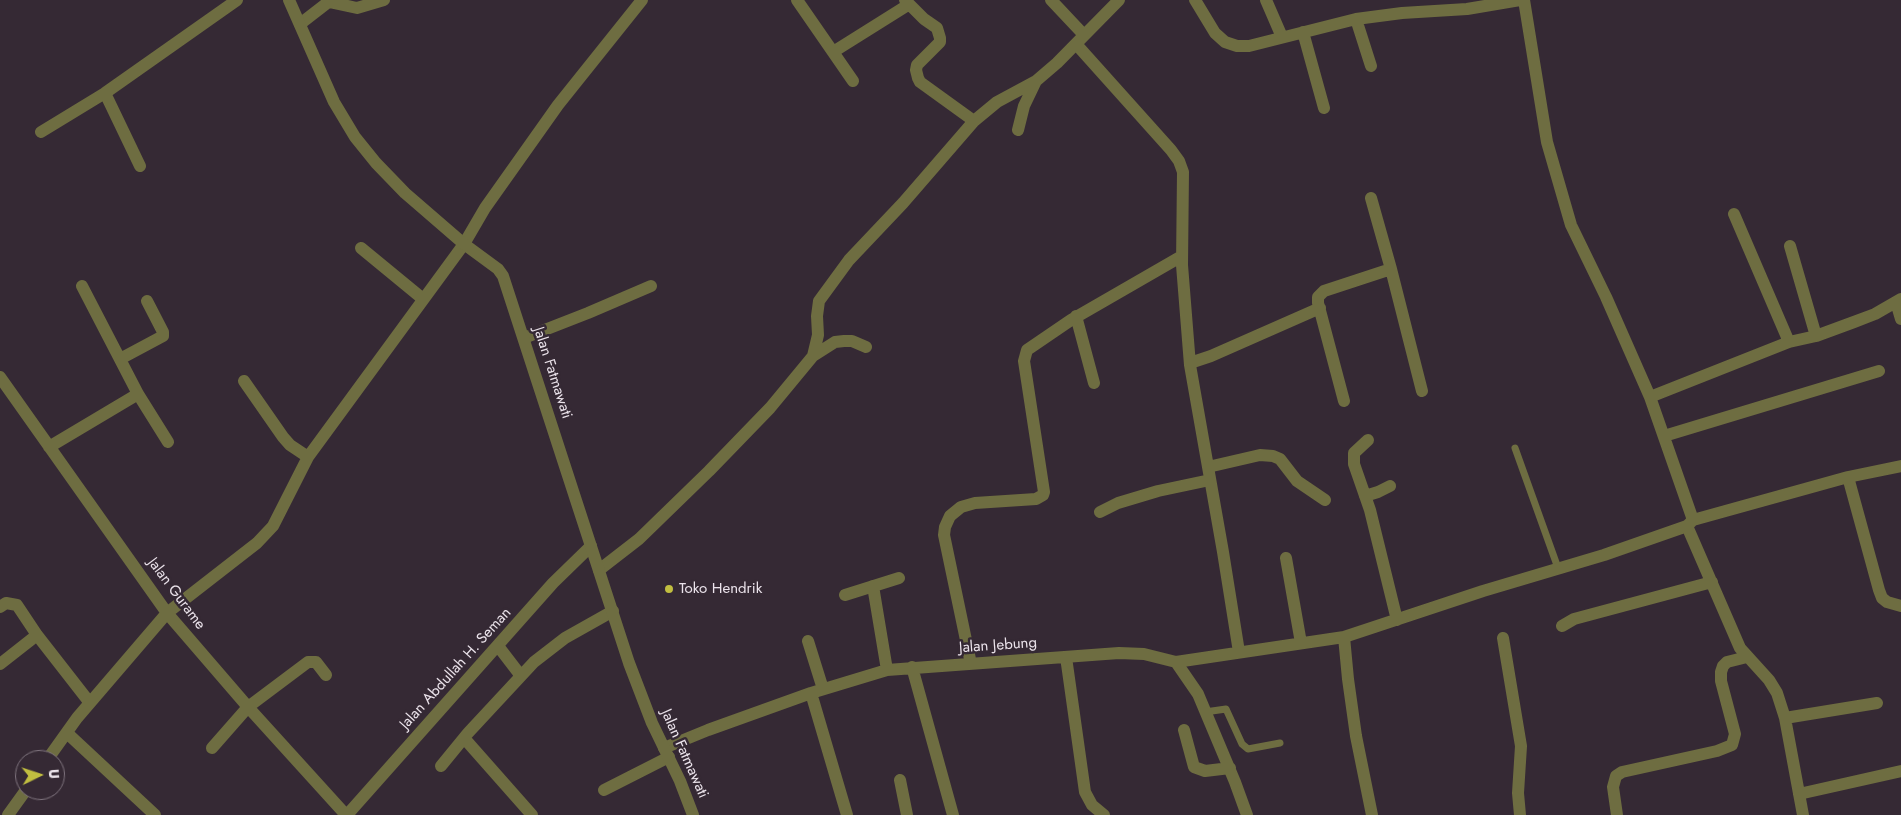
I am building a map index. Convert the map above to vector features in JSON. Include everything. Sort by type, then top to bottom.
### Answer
[{"type":"street","points":[[41,132],[105,93],[237,0]]},
{"type":"street","name":"Jalan Fatmawati","points":[[289,0],[334,102],[355,137],[405,194],[464,244],[498,269],[503,276],[644,705],[693,815]]},
{"type":"street","points":[[300,24],[330,1],[346,7],[356,8],[384,0]]},
{"type":"street","points":[[54,750],[90,702],[167,613],[266,535],[273,526],[308,457],[464,244],[485,208],[558,105],[642,0]]},
{"type":"street","points":[[797,0],[853,81]]},
{"type":"street","points":[[1051,0],[1080,39],[1171,150],[1179,161],[1183,172],[1182,256],[1190,363],[1239,652]]},
{"type":"street","points":[[813,356],[818,335],[817,316],[819,301],[849,260],[974,121],[997,102],[1036,81],[1119,0]]},
{"type":"street","points":[[1196,0],[1215,32],[1225,42],[1237,46],[1248,46],[1356,19],[1402,13],[1467,10],[1520,0]]},
{"type":"street","points":[[1266,0],[1282,37]]},
{"type":"street","points":[[1524,0],[1547,142],[1571,225],[1606,297],[1650,397],[1664,436],[1690,523],[1740,648],[1768,680],[1777,694],[1785,718],[1802,815]]},
{"type":"street","points":[[833,52],[906,2],[937,28],[940,38],[940,42],[917,65],[916,70],[920,82],[974,121]]},
{"type":"street","points":[[1356,19],[1371,66]]},
{"type":"street","points":[[1303,32],[1324,108]]},
{"type":"street","points":[[1018,130],[1024,106],[1036,81]]},
{"type":"street","points":[[105,93],[112,104],[140,166]]},
{"type":"street","points":[[1371,198],[1422,391]]},
{"type":"street","points":[[1734,214],[1789,342]]},
{"type":"street","points":[[1790,246],[1816,336]]},
{"type":"street","points":[[361,248],[423,299]]},
{"type":"street","points":[[971,664],[944,535],[947,520],[961,506],[975,503],[1036,499],[1043,495],[1045,487],[1024,361],[1030,346],[1076,316],[1182,256]]},
{"type":"street","points":[[1344,401],[1318,297],[1324,291],[1391,269]]},
{"type":"street","points":[[82,286],[138,394],[168,442]]},
{"type":"street","points":[[524,338],[651,286]]},
{"type":"street","points":[[120,359],[163,336],[163,332],[147,301]]},
{"type":"street","points":[[1650,397],[1789,342],[1816,336],[1875,314],[1899,301],[1901,319]]},
{"type":"street","points":[[1190,363],[1211,356],[1320,308]]},
{"type":"street","points":[[1076,316],[1094,383]]},
{"type":"street","points":[[599,570],[639,539],[709,471],[770,408],[813,356],[835,342],[852,341],[866,347]]},
{"type":"street","points":[[1664,436],[1879,371]]},
{"type":"street","name":"Jalan Gurame","points":[[0,378],[167,613],[248,707],[347,815]]},
{"type":"street","points":[[244,381],[283,437],[290,445],[308,457]]},
{"type":"street","points":[[49,447],[138,394]]},
{"type":"street","points":[[1368,440],[1357,449],[1354,458],[1397,620]]},
{"type":"street","points":[[1208,467],[1260,455],[1273,456],[1280,459],[1297,481],[1325,500]]},
{"type":"street","points":[[1247,815],[1230,768],[1198,694],[1176,662],[1344,637],[1604,555],[1690,523],[1848,477],[1901,466]]},
{"type":"street","points":[[1848,477],[1882,598],[1887,602],[1901,606]]},
{"type":"street","points":[[1100,512],[1158,490],[1210,480]]},
{"type":"street","points":[[1365,496],[1390,486]]},
{"type":"street","name":"Jalan Abdullah H. Seman","points":[[347,815],[553,583],[591,546]]},
{"type":"street","points":[[1286,558],[1301,644]]},
{"type":"street","points":[[845,595],[900,578]]},
{"type":"street","points":[[1562,626],[1574,619],[1712,582]]},
{"type":"street","points":[[873,586],[887,670]]},
{"type":"street","points":[[0,607],[6,603],[17,605],[37,635],[90,702]]},
{"type":"street","points":[[441,766],[464,738],[534,662],[565,638],[613,611]]},
{"type":"street","points":[[0,664],[37,635]]},
{"type":"street","points":[[1344,637],[1356,736],[1372,815]]},
{"type":"street","points":[[1503,638],[1521,746],[1518,793],[1520,815]]},
{"type":"street","points":[[808,641],[817,691],[847,815]]},
{"type":"street","points":[[498,646],[521,676]]},
{"type":"street","name":"Jalan Jebung","points":[[604,790],[666,752],[708,730],[817,691],[887,670],[1066,657],[1144,654],[1176,662]]},
{"type":"street","points":[[1066,657],[1084,792],[1092,805],[1104,815]]},
{"type":"street","points":[[1617,815],[1613,787],[1616,776],[1622,772],[1732,746],[1735,741],[1735,734],[1721,681],[1721,672],[1723,666],[1728,662],[1747,657]]},
{"type":"street","points":[[212,748],[248,707],[308,662],[316,662],[326,675]]},
{"type":"street","points":[[912,667],[953,815]]},
{"type":"street","points":[[1785,718],[1877,702]]},
{"type":"street","points":[[1184,730],[1194,767],[1205,771],[1230,768]]},
{"type":"street","points":[[66,732],[155,815]]},
{"type":"street","points":[[464,738],[532,815]]},
{"type":"street","points":[[1799,794],[1901,771]]},
{"type":"street","points":[[900,780],[907,815]]},
{"type":"street","points":[[8,815],[19,800]]},
{"type":"lane","points":[[1515,448],[1558,568]]},
{"type":"lane","points":[[1205,712],[1226,709],[1242,744],[1248,749],[1280,743]]},
{"type":"place","name":"Toko Hendrik","points":[[669,589]]}]
